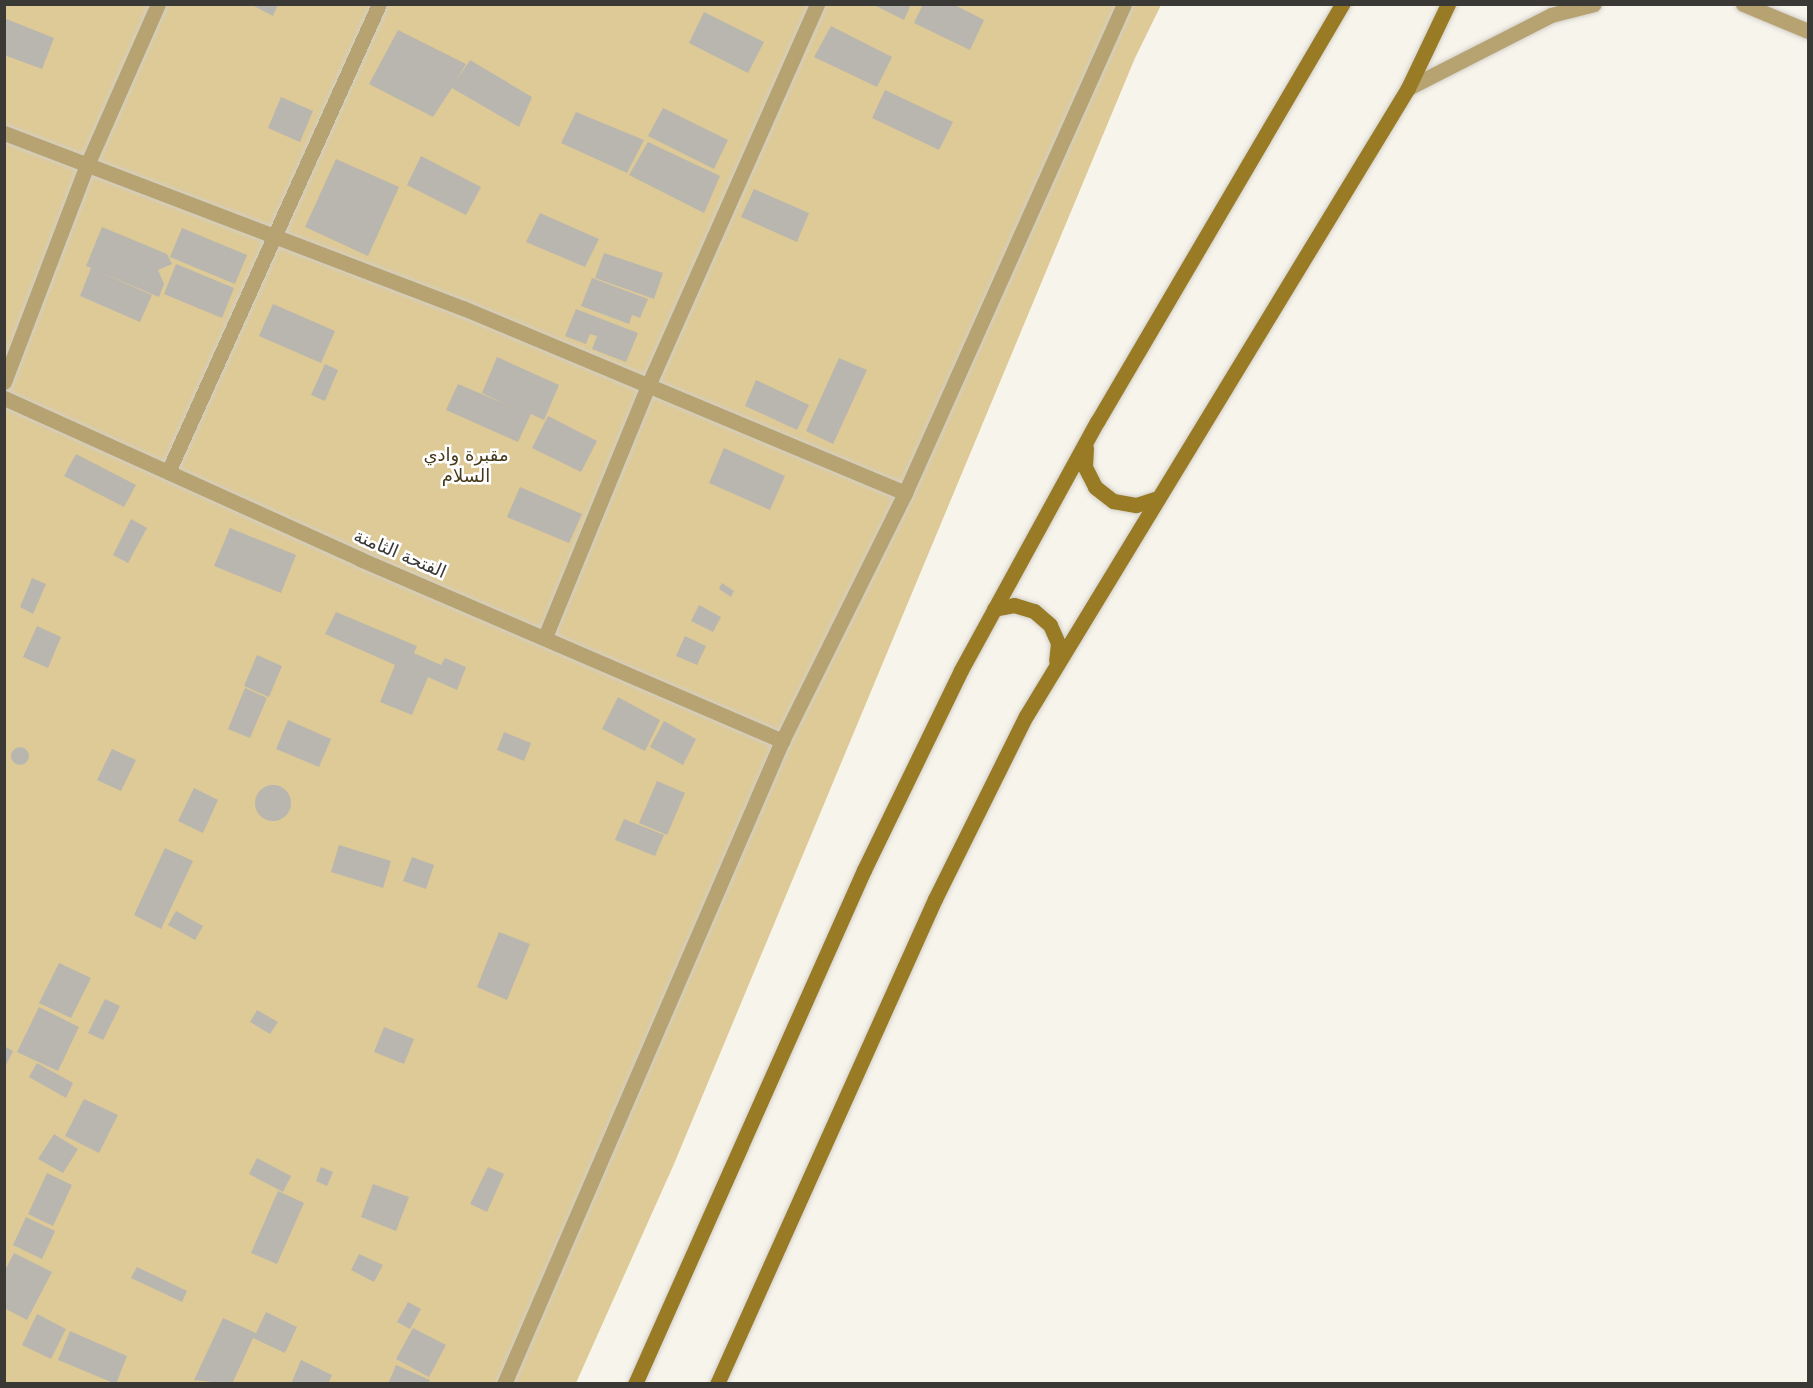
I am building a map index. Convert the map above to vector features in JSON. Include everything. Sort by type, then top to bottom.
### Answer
[{"type":"main road","points":[[635,1383],[864,870],[994,609],[1086,445],[1342,4]]},
{"type":"main road","points":[[717,1383],[934,898],[1026,716],[1408,88],[1448,4]]},
{"type":"main road","points":[[1086,445],[1085,467],[1095,487],[1113,501],[1136,505],[1158,498]]},
{"type":"main road","points":[[994,609],[1014,605],[1034,611],[1042,618],[1058,643],[1056,664]]},
{"type":"street","points":[[4,382],[87,165],[158,4]]},
{"type":"street","points":[[168,472],[278,234],[379,4]]},
{"type":"street","points":[[545,637],[647,388],[817,4]]},
{"type":"street","points":[[504,1383],[782,741],[905,494],[1124,4]]},
{"type":"street","points":[[1408,88],[1551,15],[1594,4]]},
{"type":"street","points":[[1743,4],[1809,31]]},
{"type":"street","points":[[4,133],[278,234],[463,308],[647,388],[905,494]]},
{"type":"street","name":"الفتحة الثامنة","points":[[4,398],[782,741]]},
{"type":"green space","name":"مقبرة وادي السلام","points":[[5,5],[1161,5],[1135,58],[674,1164],[576,1383],[5,1384]]},
{"type":"building","points":[[250,4],[278,4],[273,16]]},
{"type":"building","points":[[872,4],[911,4],[904,20]]},
{"type":"building","points":[[923,4],[953,4],[984,20],[970,50],[914,23]]},
{"type":"building","points":[[704,12],[764,42],[748,73],[689,43]]},
{"type":"building","points":[[4,18],[54,38],[42,69],[4,55]]},
{"type":"building","points":[[831,26],[892,57],[877,87],[814,57]]},
{"type":"building","points":[[398,30],[466,64],[456,81],[470,60],[532,97],[519,127],[452,88],[433,117],[369,84]]},
{"type":"building","points":[[885,90],[953,122],[939,150],[872,118]]},
{"type":"building","points":[[281,97],[313,111],[300,142],[268,128]]},
{"type":"building","points":[[663,108],[728,140],[714,169],[648,136]]},
{"type":"building","points":[[576,112],[644,140],[627,173],[561,143]]},
{"type":"building","points":[[648,142],[720,176],[704,213],[629,175]]},
{"type":"building","points":[[421,156],[481,187],[466,215],[407,185]]},
{"type":"building","points":[[336,159],[399,187],[368,256],[305,227]]},
{"type":"building","points":[[754,189],[809,213],[797,242],[741,217]]},
{"type":"building","points":[[540,213],[599,239],[585,267],[526,242]]},
{"type":"building","points":[[102,227],[167,254],[172,264],[158,270],[164,284],[159,297],[93,269],[152,295],[140,322],[80,296],[91,268],[86,266]]},
{"type":"building","points":[[182,228],[247,255],[235,284],[170,257]]},
{"type":"building","points":[[604,253],[663,273],[654,299],[595,278]]},
{"type":"building","points":[[176,264],[234,288],[222,318],[164,294]]},
{"type":"building","points":[[592,278],[648,299],[640,318],[632,315],[629,324],[581,306]]},
{"type":"building","points":[[273,304],[335,331],[321,363],[259,336]]},
{"type":"building","points":[[576,309],[638,333],[626,362],[592,349],[597,336],[590,334],[586,344],[565,336]]},
{"type":"building","points":[[497,357],[559,385],[544,420],[531,414],[518,442],[446,410],[458,384],[505,404],[482,393]]},
{"type":"building","points":[[839,358],[867,370],[833,444],[806,431]]},
{"type":"building","points":[[325,364],[338,370],[325,401],[311,395]]},
{"type":"building","points":[[756,380],[809,405],[797,430],[745,406]]},
{"type":"building","points":[[548,416],[597,441],[581,472],[532,448]]},
{"type":"building","points":[[724,448],[785,476],[770,510],[709,483]]},
{"type":"building","points":[[76,454],[136,485],[124,507],[64,476]]},
{"type":"building","points":[[520,487],[582,514],[569,543],[507,517]]},
{"type":"building","points":[[131,519],[147,528],[128,563],[113,555]]},
{"type":"building","points":[[230,528],[296,555],[281,593],[214,566]]},
{"type":"building","points":[[32,578],[46,584],[33,614],[20,607]]},
{"type":"building","points":[[722,583],[734,591],[731,597],[719,589]]},
{"type":"building","points":[[699,605],[721,617],[713,632],[691,621]]},
{"type":"building","points":[[336,612],[417,646],[414,653],[441,665],[445,658],[466,667],[457,690],[428,677],[412,715],[380,702],[395,665],[325,634]]},
{"type":"building","points":[[37,626],[61,637],[48,668],[23,657]]},
{"type":"building","points":[[685,636],[706,646],[697,665],[676,656]]},
{"type":"building","points":[[257,655],[282,666],[269,697],[244,686]]},
{"type":"building","points":[[245,688],[267,698],[250,738],[228,729]]},
{"type":"building","points":[[618,697],[660,720],[645,751],[602,729]]},
{"type":"building","points":[[288,720],[331,739],[319,767],[276,749]]},
{"type":"building","points":[[664,721],[696,739],[683,765],[650,747]]},
{"type":"building","points":[[504,732],[531,743],[524,761],[497,750]]},
{"type":"building","points":[[20,747],[26,750],[29,756],[26,762],[20,765],[14,762],[11,756],[14,750]]},
{"type":"building","points":[[112,749],[136,760],[121,791],[97,780]]},
{"type":"building","points":[[657,781],[685,793],[667,835],[639,823]]},
{"type":"building","points":[[273,785],[285,791],[291,803],[285,815],[273,821],[261,815],[255,803],[261,791]]},
{"type":"building","points":[[194,788],[218,800],[203,833],[178,821]]},
{"type":"building","points":[[624,819],[664,835],[655,856],[615,840]]},
{"type":"building","points":[[339,845],[391,861],[383,888],[331,872]]},
{"type":"building","points":[[165,848],[193,861],[161,929],[134,915]]},
{"type":"building","points":[[412,857],[434,865],[426,889],[403,881]]},
{"type":"building","points":[[176,911],[203,926],[195,940],[168,925]]},
{"type":"building","points":[[499,932],[530,944],[507,1000],[477,987]]},
{"type":"building","points":[[59,963],[91,978],[71,1018],[39,1003]]},
{"type":"building","points":[[105,999],[120,1006],[103,1040],[88,1033]]},
{"type":"building","points":[[39,1007],[79,1027],[58,1071],[17,1052]]},
{"type":"building","points":[[257,1010],[278,1022],[270,1034],[250,1022]]},
{"type":"building","points":[[384,1027],[414,1039],[404,1064],[374,1052]]},
{"type":"building","points":[[4,1046],[13,1051],[4,1069]]},
{"type":"building","points":[[37,1063],[73,1083],[66,1098],[29,1077]]},
{"type":"building","points":[[84,1099],[118,1115],[99,1153],[65,1136]]},
{"type":"building","points":[[54,1134],[78,1149],[63,1173],[38,1159]]},
{"type":"building","points":[[257,1158],[291,1176],[283,1192],[249,1174]]},
{"type":"building","points":[[321,1167],[333,1172],[327,1186],[316,1181]]},
{"type":"building","points":[[488,1167],[504,1174],[487,1212],[470,1204]]},
{"type":"building","points":[[47,1173],[72,1185],[53,1226],[28,1214]]},
{"type":"building","points":[[373,1184],[409,1197],[396,1231],[361,1217]]},
{"type":"building","points":[[278,1191],[304,1203],[277,1264],[251,1253]]},
{"type":"building","points":[[26,1217],[55,1231],[42,1259],[13,1245]]},
{"type":"building","points":[[14,1253],[52,1272],[27,1320],[4,1308],[4,1272]]},
{"type":"building","points":[[359,1254],[383,1265],[374,1282],[351,1270]]},
{"type":"building","points":[[137,1267],[187,1291],[182,1302],[131,1278]]},
{"type":"building","points":[[408,1302],[421,1309],[410,1329],[397,1322]]},
{"type":"building","points":[[266,1312],[297,1327],[285,1353],[253,1338],[232,1384],[194,1380],[223,1318],[256,1333]]},
{"type":"building","points":[[37,1314],[66,1329],[51,1359],[22,1345]]},
{"type":"building","points":[[413,1328],[446,1345],[429,1377],[396,1359]]},
{"type":"building","points":[[70,1331],[127,1356],[116,1384],[58,1360]]},
{"type":"building","points":[[301,1360],[332,1375],[328,1384],[291,1384]]},
{"type":"building","points":[[396,1365],[430,1380],[428,1384],[388,1384]]}]
